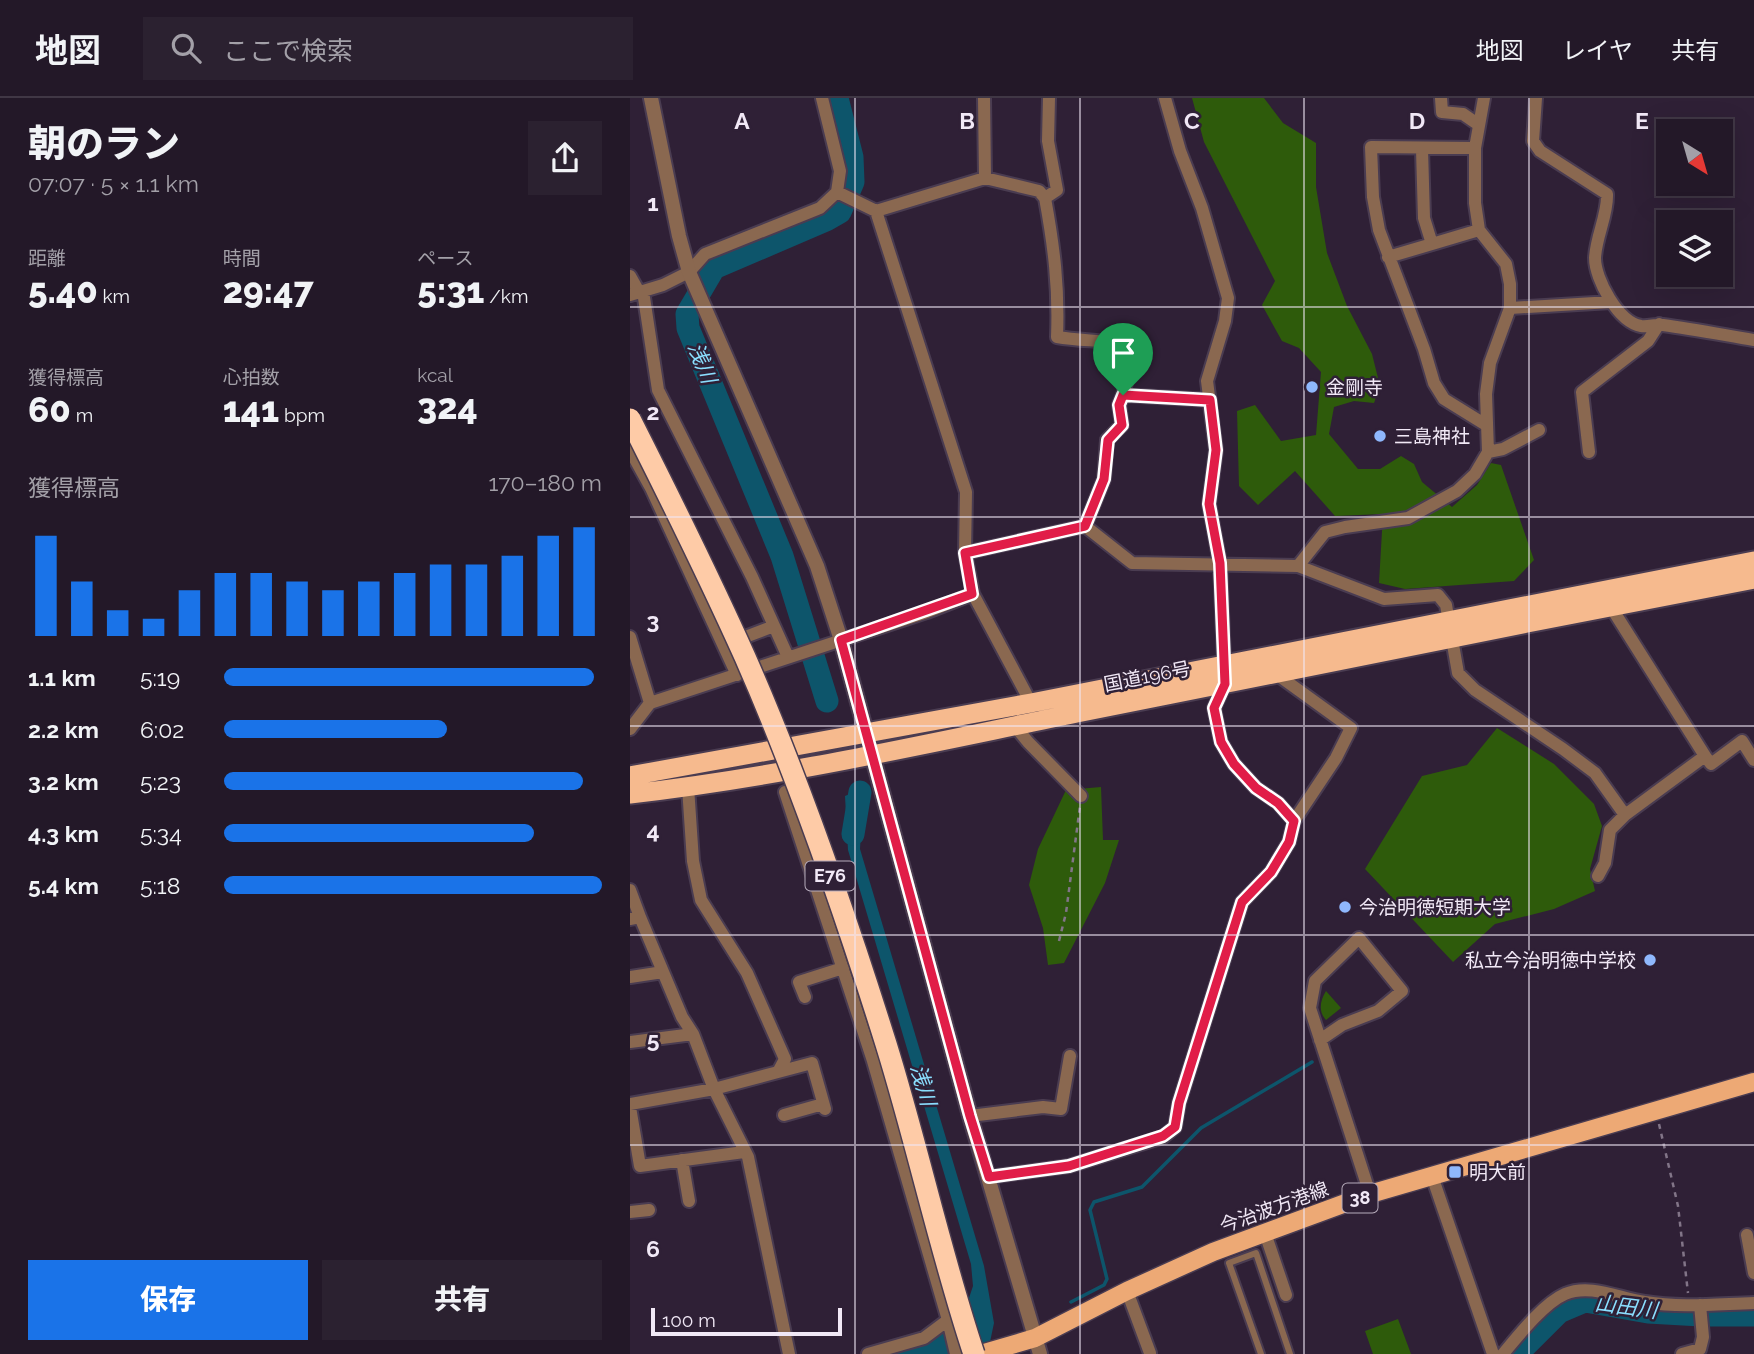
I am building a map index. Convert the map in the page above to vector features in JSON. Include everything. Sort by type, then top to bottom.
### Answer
[{"type":"highway","name":"E76","points":[[630,419],[746,658],[796,782],[886,1045],[974,1354]]},
{"type":"highway","name":"国道196号","points":[[630,794],[873,756],[1015,726],[1225,675],[1450,629],[1754,561]]},
{"type":"highway","name":"国道196号","points":[[630,776],[1031,703],[1225,675],[1275,673],[1450,629],[1611,607],[1754,579]]},
{"type":"main road","name":"今治波方港線","points":[[981,1354],[1038,1346],[1127,1291],[1226,1256],[1265,1233],[1370,1194],[1754,1082]]},
{"type":"street","points":[[652,98],[679,236],[689,272],[817,566],[841,640],[970,1116],[1038,1346]]},
{"type":"street","points":[[637,292],[663,285],[689,272],[705,254],[820,208],[837,192],[840,171],[822,98]]},
{"type":"street","points":[[984,98],[985,178]]},
{"type":"street","points":[[1045,198],[1057,190],[1048,141],[1049,98]]},
{"type":"street","points":[[1164,98],[1173,131],[1202,208],[1228,298],[1225,321],[1207,381],[1216,450],[1209,504],[1220,563],[1225,675],[1214,708],[1221,742],[1234,764],[1256,788],[1278,803],[1294,821]]},
{"type":"street","points":[[1441,98],[1442,112],[1463,114],[1479,125]]},
{"type":"street","points":[[1298,566],[1325,532],[1408,518],[1457,491],[1475,474],[1488,452],[1486,394],[1490,363],[1510,308],[1510,284],[1506,264],[1479,230],[1475,203],[1475,148],[1484,98]]},
{"type":"street","points":[[1536,98],[1533,141],[1539,151],[1607,194],[1595,259],[1600,282],[1611,302],[1631,321],[1642,326],[1659,324],[1754,340]]},
{"type":"street","points":[[1475,148],[1371,147],[1373,197],[1379,230],[1434,383],[1444,399],[1486,425]]},
{"type":"street","points":[[1422,149],[1424,218],[1432,244]]},
{"type":"street","points":[[837,192],[876,211],[985,178],[1040,191],[1045,198],[1055,253],[1058,298],[1056,337],[1129,345],[1132,358],[1119,405],[1122,425],[1108,440],[1104,479],[1085,526]]},
{"type":"street","points":[[876,211],[965,492],[965,553],[972,594],[1031,703]]},
{"type":"street","points":[[1388,257],[1479,230]]},
{"type":"street","points":[[630,276],[637,292],[658,390],[788,657]]},
{"type":"street","points":[[1510,308],[1611,302]]},
{"type":"street","points":[[1589,452],[1582,392],[1648,341],[1659,324]]},
{"type":"street","points":[[1123,395],[1210,400]]},
{"type":"street","points":[[1488,452],[1503,449],[1539,430]]},
{"type":"street","points":[[630,450],[651,488],[737,675]]},
{"type":"street","points":[[965,553],[1085,526]]},
{"type":"street","points":[[1085,526],[1132,563],[1298,566],[1384,599],[1438,595],[1446,605],[1458,673],[1475,691],[1563,749],[1595,774],[1625,815]]},
{"type":"street","points":[[630,729],[650,703],[972,594]]},
{"type":"street","points":[[1611,607],[1711,764],[1742,741],[1754,760]]},
{"type":"street","points":[[724,645],[774,626]]},
{"type":"street","points":[[630,637],[650,703]]},
{"type":"street","points":[[989,1177],[1069,1166],[1163,1136],[1175,1127],[1179,1103],[1242,902],[1271,872],[1289,842],[1294,821],[1336,758],[1351,728],[1275,673]]},
{"type":"street","points":[[1015,726],[1082,796]]},
{"type":"street","points":[[1598,876],[1605,863],[1610,830],[1625,815],[1705,756]]},
{"type":"street","points":[[688,787],[693,861],[701,900],[747,973],[785,1059],[778,1072]]},
{"type":"street","points":[[785,792],[873,1061],[956,1354]]},
{"type":"street","points":[[630,890],[635,918],[663,972],[682,1017],[693,1034],[714,1089],[748,1157],[789,1354]]},
{"type":"street","points":[[1320,1040],[1342,1025],[1378,1011],[1402,991],[1359,938],[1315,981],[1310,1008],[1320,1040],[1370,1194]]},
{"type":"street","points":[[805,997],[799,982],[843,968]]},
{"type":"street","points":[[630,977],[663,972]]},
{"type":"street","points":[[630,1042],[693,1034]]},
{"type":"street","points":[[970,1116],[1043,1107],[1061,1109],[1070,1056]]},
{"type":"street","points":[[744,1152],[640,1166],[630,1106],[714,1089],[812,1063],[824,1106],[784,1115]]},
{"type":"street","points":[[682,1160],[689,1201]]},
{"type":"street","points":[[1432,1177],[1493,1354]]},
{"type":"street","points":[[630,1212],[649,1210]]},
{"type":"street","points":[[1265,1233],[1286,1295]]},
{"type":"street","points":[[1747,1234],[1754,1273]]},
{"type":"street","points":[[1503,1354],[1538,1315],[1565,1294],[1591,1290],[1646,1303],[1754,1303]]},
{"type":"street","points":[[1127,1291],[1150,1353]]},
{"type":"street","points":[[1682,1354],[1700,1349],[1703,1337],[1696,1305]]},
{"type":"street","points":[[868,1354],[887,1351],[924,1338],[948,1320]]},
{"type":"lane","points":[[1261,1354],[1226,1256],[1256,1254],[1290,1354]]},
{"type":"path","points":[[1059,941],[1066,913],[1082,796]]},
{"type":"path","points":[[1655,1111],[1678,1206],[1696,1305]]},
{"type":"green space","points":[[1192,98],[1264,98],[1283,123],[1316,143],[1316,187],[1327,253],[1347,306],[1372,354],[1380,386],[1374,403],[1354,401],[1334,407],[1329,434],[1358,469],[1380,469],[1401,456],[1414,464],[1422,482],[1452,507],[1477,485],[1491,463],[1501,465],[1534,560],[1514,581],[1405,589],[1379,583],[1383,514],[1335,516],[1295,471],[1258,505],[1239,486],[1237,411],[1255,405],[1281,441],[1316,435],[1321,372],[1299,348],[1282,341],[1262,305],[1275,281],[1204,142]]},
{"type":"green space","points":[[1497,728],[1554,764],[1594,804],[1602,826],[1590,869],[1595,891],[1554,909],[1495,924],[1453,962],[1365,869],[1422,776],[1467,765]]},
{"type":"green space","points":[[1101,787],[1103,840],[1119,840],[1105,883],[1064,963],[1048,965],[1043,928],[1029,885],[1038,849],[1066,790]]},
{"type":"green space","points":[[1326,991],[1341,1008],[1326,1020],[1321,1006]]},
{"type":"green space","points":[[1398,1319],[1411,1354],[1373,1354],[1365,1331]]},
{"type":"water","points":[[852,793],[862,815],[860,849],[984,1266],[994,1323],[990,1342],[950,1354],[885,1354],[966,1307],[973,1286],[971,1264],[848,850],[845,796]]},
{"type":"waterway","name":"浅川","points":[[827,701],[782,556],[688,328],[687,314],[714,268],[840,212],[853,182],[852,157],[837,98]]},
{"type":"waterway","name":"浅川","points":[[853,834],[860,792]]},
{"type":"waterway","points":[[1071,1302],[1104,1285],[1107,1279],[1090,1210],[1094,1202],[1142,1187],[1201,1128],[1312,1062]]},
{"type":"waterway","name":"山田川","points":[[1517,1354],[1559,1312],[1585,1301],[1648,1312],[1754,1315]]},
{"type":"place","name":"金剛寺","points":[[1312,387]]},
{"type":"place","name":"三島神社","points":[[1380,436]]},
{"type":"place","name":"今治明徳短期大学","points":[[1345,907]]},
{"type":"place","name":"私立今治明徳中学校","points":[[1650,960]]},
{"type":"place","name":"明大前","points":[[1455,1172]]},
{"type":"route","points":[[1123,395],[1210,400],[1216,450],[1209,504],[1220,563],[1225,684],[1214,708],[1221,742],[1234,764],[1256,788],[1278,803],[1294,821],[1289,842],[1271,872],[1242,902],[1179,1103],[1175,1127],[1163,1136],[1069,1166],[989,1177],[970,1116],[841,640],[972,594],[965,553],[1085,526],[1104,479],[1108,440],[1122,425],[1119,405],[1123,395]]}]
